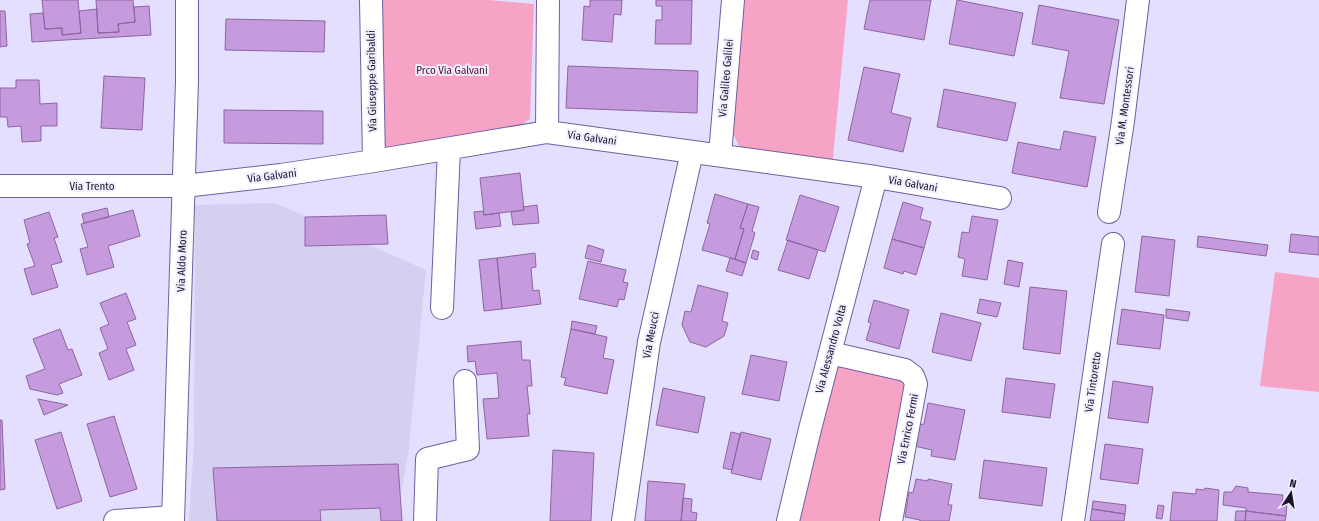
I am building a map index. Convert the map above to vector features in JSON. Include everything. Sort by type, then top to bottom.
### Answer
[{"type":"street","name":"Via Aldo Moro","points":[[173,519],[187,81],[187,0]]},
{"type":"street","name":"Via Giuseppe Garibaldi","points":[[371,0],[374,161]]},
{"type":"street","points":[[548,0],[548,132]]},
{"type":"street","name":"Via Galileo Galilei","points":[[720,155],[733,0]]},
{"type":"street","name":"Via M. Montessori","points":[[1109,212],[1124,121],[1136,22],[1133,1]]},
{"type":"street","name":"Via Galvani","points":[[184,186],[281,175],[548,132],[876,177],[1000,198]]},
{"type":"street","points":[[442,308],[449,149]]},
{"type":"street","name":"Via Meucci","points":[[623,521],[649,342],[692,152]]},
{"type":"street","name":"Via Alessandro Volta","points":[[788,521],[876,177]]},
{"type":"street","name":"Via Trento","points":[[0,186],[184,186]]},
{"type":"street","name":"Via Tintoretto","points":[[1073,521],[1113,244]]},
{"type":"street","name":"Via Enrico Fermi","points":[[830,353],[905,370],[913,376],[916,384],[891,521]]},
{"type":"street","points":[[425,521],[427,458],[468,449],[465,380]]},
{"type":"street","points":[[115,521],[173,519]]},
{"type":"shaded area","points":[[275,203],[426,270],[408,455],[396,521],[189,521],[194,445],[195,205]]},
{"type":"green space","name":"Prco Via Galvani","points":[[381,0],[488,0],[534,4],[530,119],[512,131],[380,149]]},
{"type":"green space","points":[[744,0],[848,0],[832,168],[739,146],[732,131]]},
{"type":"green space","points":[[1275,272],[1319,278],[1319,392],[1260,386]]},
{"type":"green space","points":[[834,358],[905,376],[909,385],[881,521],[795,521]]},
{"type":"building","points":[[42,0],[78,0],[81,33],[62,35],[62,28],[45,29]]},
{"type":"building","points":[[96,0],[133,0],[135,22],[118,24],[119,32],[98,33]]},
{"type":"building","points":[[590,0],[622,0],[621,15],[614,14],[612,42],[582,40],[584,6],[590,7]]},
{"type":"building","points":[[656,0],[692,0],[691,44],[655,44],[656,20],[662,20],[662,6],[656,6]]},
{"type":"building","points":[[870,0],[931,0],[924,40],[864,29]]},
{"type":"building","points":[[957,0],[1023,13],[1014,56],[949,44]]},
{"type":"building","points":[[1039,5],[1119,20],[1104,104],[1060,98],[1069,51],[1032,44]]},
{"type":"building","points":[[149,6],[151,35],[32,42],[30,14],[43,13],[45,29],[62,28],[62,35],[81,33],[79,11],[97,9],[98,33],[119,32],[118,24],[135,22],[134,7]]},
{"type":"building","points":[[0,11],[5,11],[7,46],[0,47]]},
{"type":"building","points":[[226,19],[325,21],[324,52],[225,50]]},
{"type":"building","points":[[568,66],[698,71],[697,113],[566,108]]},
{"type":"building","points":[[864,67],[900,74],[891,113],[911,118],[903,152],[848,140]]},
{"type":"building","points":[[104,76],[145,78],[142,130],[101,128]]},
{"type":"building","points":[[16,80],[39,80],[40,104],[57,103],[57,126],[41,126],[41,141],[22,142],[21,126],[8,127],[7,117],[0,117],[0,88],[16,88]]},
{"type":"building","points":[[944,89],[1016,103],[1007,141],[937,127]]},
{"type":"building","points":[[224,110],[323,111],[323,144],[224,143]]},
{"type":"building","points":[[1064,131],[1096,137],[1087,187],[1012,173],[1018,142],[1060,150]]},
{"type":"building","points":[[520,173],[524,210],[484,215],[480,178]]},
{"type":"building","points":[[715,194],[748,204],[740,228],[744,229],[735,259],[702,250],[710,224],[707,223]]},
{"type":"building","points":[[800,195],[839,207],[825,252],[786,240]]},
{"type":"building","points":[[903,202],[923,208],[920,219],[931,222],[924,248],[892,239]]},
{"type":"building","points":[[748,204],[759,207],[752,231],[755,233],[746,263],[735,259],[744,229],[740,228]]},
{"type":"building","points":[[537,205],[539,223],[513,225],[511,212],[524,210],[523,207]]},
{"type":"building","points":[[107,208],[109,217],[84,223],[82,214]]},
{"type":"building","points":[[133,210],[140,236],[108,246],[114,267],[87,275],[80,249],[88,247],[81,224]]},
{"type":"building","points":[[483,211],[484,215],[499,213],[501,226],[476,229],[474,212]]},
{"type":"building","points":[[49,212],[58,237],[54,238],[62,262],[51,265],[58,287],[32,295],[24,269],[35,266],[27,244],[30,243],[24,220]]},
{"type":"building","points":[[386,215],[388,244],[305,246],[305,217]]},
{"type":"building","points":[[972,216],[998,220],[987,280],[962,276],[965,259],[958,257],[962,232],[969,233]]},
{"type":"building","points":[[1291,234],[1319,237],[1319,255],[1289,252]]},
{"type":"building","points":[[1142,236],[1175,240],[1169,296],[1135,292]]},
{"type":"building","points":[[1198,236],[1268,245],[1266,256],[1197,247]]},
{"type":"building","points":[[892,239],[924,248],[916,275],[904,271],[903,274],[884,268]]},
{"type":"building","points":[[788,240],[818,250],[809,279],[778,270]]},
{"type":"building","points":[[588,245],[604,250],[601,262],[585,258]]},
{"type":"building","points":[[753,250],[759,252],[757,260],[751,258]]},
{"type":"building","points":[[535,253],[536,267],[531,268],[533,291],[539,290],[541,304],[502,309],[497,258]]},
{"type":"building","points":[[497,258],[502,309],[484,311],[479,260]]},
{"type":"building","points":[[730,258],[746,263],[742,276],[726,271]]},
{"type":"building","points":[[1008,260],[1023,263],[1019,287],[1004,284]]},
{"type":"building","points":[[588,261],[626,270],[623,282],[628,283],[624,300],[619,299],[617,307],[579,299]]},
{"type":"building","points":[[698,285],[728,293],[722,321],[728,323],[724,336],[706,347],[690,342],[682,325],[685,311],[691,312]]},
{"type":"building","points":[[1030,287],[1067,291],[1060,354],[1023,349]]},
{"type":"building","points":[[126,293],[136,319],[127,322],[136,345],[126,349],[134,370],[109,380],[99,353],[108,349],[100,328],[109,324],[100,303]]},
{"type":"building","points":[[980,299],[1001,303],[997,317],[977,313]]},
{"type":"building","points":[[874,300],[909,310],[899,349],[866,340],[871,323],[868,322]]},
{"type":"building","points":[[1122,309],[1164,315],[1160,349],[1117,344]]},
{"type":"building","points":[[1166,309],[1190,312],[1188,321],[1166,318]]},
{"type":"building","points":[[941,313],[981,323],[971,361],[932,352]]},
{"type":"building","points":[[572,321],[597,326],[595,334],[571,329]]},
{"type":"building","points":[[60,329],[68,350],[72,349],[82,375],[59,384],[63,393],[57,395],[30,389],[26,376],[45,369],[33,339]]},
{"type":"building","points":[[571,329],[607,337],[603,358],[614,360],[607,394],[564,385],[566,378],[561,377]]},
{"type":"building","points":[[521,341],[522,360],[530,360],[532,386],[527,386],[530,414],[527,414],[529,436],[487,439],[483,399],[499,398],[497,373],[477,375],[475,361],[468,362],[467,346]]},
{"type":"building","points":[[751,355],[787,362],[779,401],[742,394]]},
{"type":"building","points":[[1006,378],[1055,384],[1050,418],[1002,412]]},
{"type":"building","points":[[1113,381],[1153,387],[1148,423],[1108,418]]},
{"type":"building","points":[[663,388],[705,397],[698,433],[656,425]]},
{"type":"building","points":[[38,399],[68,405],[44,415]]},
{"type":"building","points":[[928,403],[965,410],[955,460],[931,456],[932,450],[914,446],[918,425],[924,424]]},
{"type":"building","points":[[114,416],[137,489],[110,497],[87,424]]},
{"type":"building","points":[[0,420],[2,420],[5,489],[0,490]]},
{"type":"building","points":[[61,432],[82,501],[57,509],[35,440]]},
{"type":"building","points":[[731,432],[740,434],[732,470],[723,468]]},
{"type":"building","points":[[741,432],[771,439],[761,480],[731,473]]},
{"type":"building","points":[[1105,444],[1143,449],[1138,484],[1100,479]]},
{"type":"building","points":[[553,450],[594,453],[591,521],[550,521]]},
{"type":"building","points":[[984,460],[1047,468],[1042,506],[979,498]]},
{"type":"building","points":[[398,464],[402,521],[381,521],[380,508],[320,510],[321,521],[217,521],[213,468]]},
{"type":"building","points":[[916,479],[928,481],[928,479],[952,484],[948,505],[952,505],[949,521],[920,521],[905,517],[909,492],[913,493]]},
{"type":"building","points":[[648,481],[685,484],[681,521],[645,521]]},
{"type":"building","points":[[1236,486],[1248,488],[1248,492],[1283,495],[1282,503],[1287,503],[1286,516],[1246,511],[1246,508],[1223,505],[1224,492],[1232,492]]},
{"type":"building","points":[[1205,488],[1219,490],[1217,521],[1170,521],[1173,492],[1196,494],[1196,489],[1204,490]]},
{"type":"building","points":[[683,498],[692,499],[691,512],[697,513],[696,521],[681,521]]},
{"type":"building","points":[[1093,501],[1126,505],[1125,514],[1092,509]]},
{"type":"building","points":[[1158,505],[1164,506],[1162,519],[1156,518]]},
{"type":"building","points":[[1092,509],[1125,514],[1124,521],[1090,521]]},
{"type":"building","points":[[1236,511],[1246,511],[1245,521],[1235,521]]},
{"type":"building","points":[[1246,511],[1286,516],[1285,521],[1245,521]]}]
